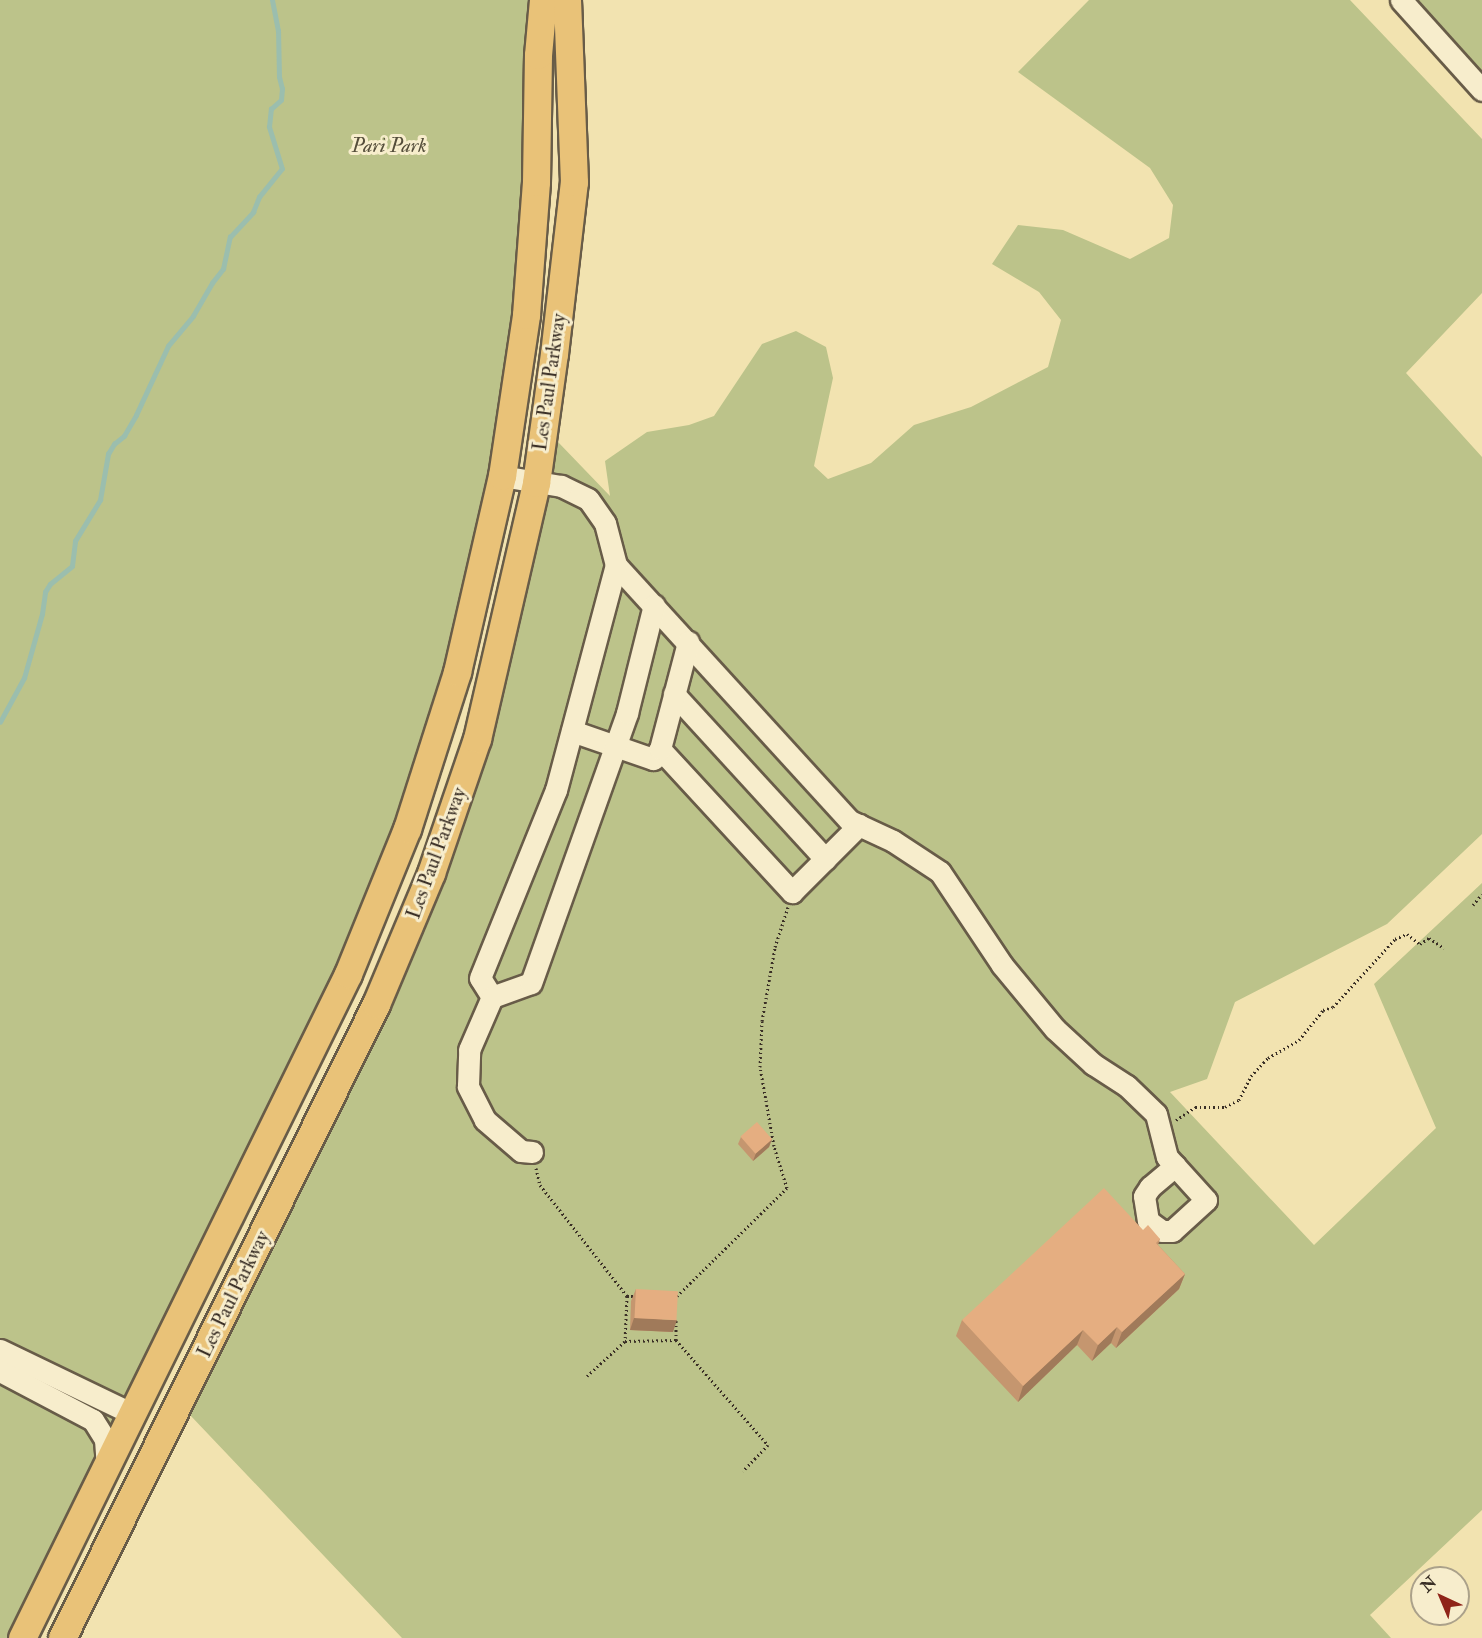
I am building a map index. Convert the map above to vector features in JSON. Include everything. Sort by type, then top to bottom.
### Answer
[{"type":"main road","name":"Les Paul Parkway","points":[[22,1638],[348,974],[407,829],[457,672],[502,476],[526,315],[536,182],[538,55],[543,0]]},
{"type":"main road","name":"Les Paul Parkway","points":[[62,1638],[376,1004],[431,873],[477,739],[536,483],[554,354],[574,182],[567,0]]},
{"type":"main road","points":[[49,1638],[145,1434],[143,1423],[133,1414]]},
{"type":"street","points":[[1401,0],[1482,90]]},
{"type":"street","points":[[502,476],[561,486],[588,499],[604,523],[616,565],[850,821],[893,841],[940,872],[1002,965],[1055,1029],[1093,1064],[1127,1086],[1156,1114],[1167,1156],[1175,1166]]},
{"type":"street","points":[[492,997],[480,978],[556,790],[616,565]]},
{"type":"street","points":[[532,1152],[521,1151],[485,1120],[468,1086],[469,1050],[492,997],[531,984],[627,713],[654,605]]},
{"type":"street","points":[[572,731],[653,759],[660,749],[688,642]]},
{"type":"street","points":[[674,694],[825,859]]},
{"type":"street","points":[[660,749],[792,892],[860,825]]},
{"type":"street","points":[[0,1350],[133,1414]]},
{"type":"street","points":[[0,1371],[93,1420],[105,1439],[107,1466]]},
{"type":"path","points":[[676,1307],[677,1296],[787,1188],[774,1146],[760,1067],[762,1021],[775,947],[792,892]]},
{"type":"path","points":[[1473,905],[1482,894]]},
{"type":"path","points":[[1160,1131],[1195,1107],[1225,1107],[1239,1100],[1251,1076],[1268,1058],[1299,1040],[1323,1010],[1333,1007],[1395,939],[1407,934],[1420,944],[1429,938],[1444,948]]},
{"type":"path","points":[[532,1152],[540,1185],[627,1296],[625,1341]]},
{"type":"path","points":[[627,1296],[647,1296]]},
{"type":"path","points":[[667,1296],[677,1296]]},
{"type":"path","points":[[676,1318],[676,1340],[768,1445],[743,1471]]},
{"type":"path","points":[[587,1376],[625,1341],[676,1340]]},
{"type":"green space","name":"Pari Park","points":[[0,0],[533,0],[522,315],[460,639],[358,938],[11,1638],[0,1638]]},
{"type":"green space","points":[[1089,0],[1350,0],[1482,139],[1482,293],[1406,373],[1482,457],[1482,834],[1387,924],[1235,1002],[1207,1079],[1170,1092],[1314,1245],[1436,1128],[1374,984],[1482,883],[1482,1510],[1422,1566],[1410,1566],[1410,1578],[1370,1615],[1391,1638],[402,1638],[190,1415],[402,971],[499,694],[558,442],[610,496],[605,461],[647,432],[689,425],[714,416],[762,344],[796,331],[826,347],[833,378],[814,466],[828,479],[871,463],[914,425],[971,407],[1048,367],[1061,320],[1039,292],[992,264],[1018,225],[1063,230],[1130,259],[1169,238],[1173,205],[1150,168],[1018,72]]},
{"type":"green space","points":[[1408,0],[1482,0],[1482,84]]},
{"type":"building","points":[[757,1122],[772,1139],[755,1154],[740,1136]]},
{"type":"building","points":[[1104,1188],[1143,1230],[1148,1225],[1160,1239],[1156,1243],[1185,1274],[1122,1332],[1117,1327],[1098,1345],[1083,1330],[1023,1386],[962,1320]]},
{"type":"building","points":[[636,1289],[678,1291],[676,1320],[634,1318]]},
{"type":"waterway","points":[[0,722],[24,678],[42,614],[45,592],[50,584],[72,566],[75,541],[100,500],[108,454],[114,444],[124,436],[136,415],[168,346],[193,316],[223,269],[230,237],[253,212],[259,197],[282,169],[269,127],[271,109],[281,100],[282,89],[279,77],[278,31],[272,0]]}]
